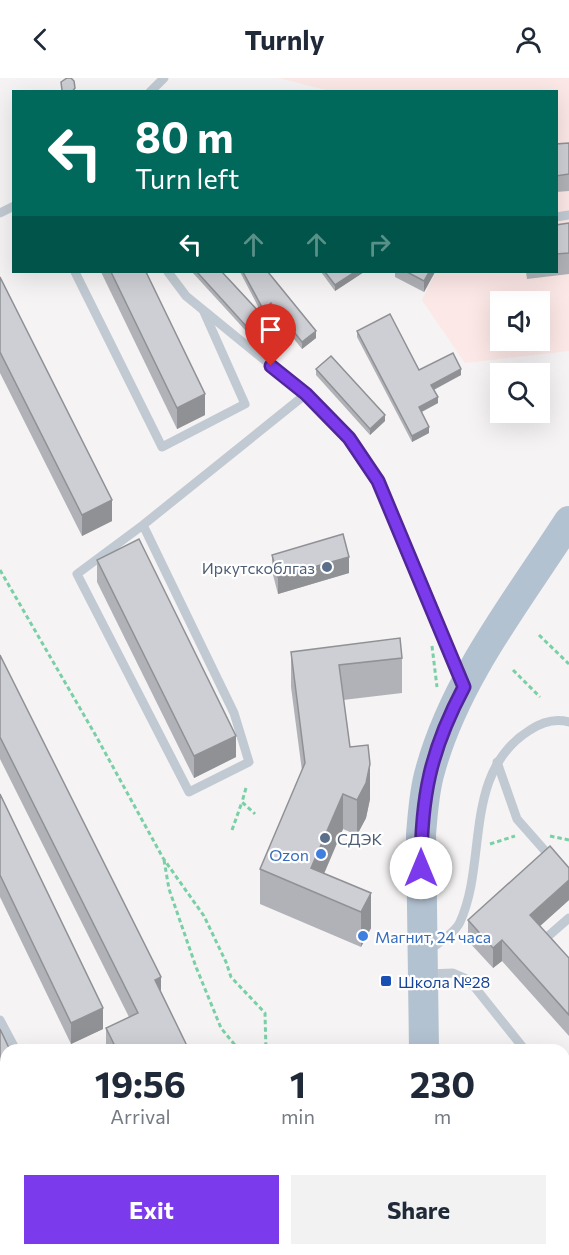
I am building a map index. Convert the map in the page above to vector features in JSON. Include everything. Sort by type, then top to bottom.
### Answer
[{"type":"main road","points":[[424,1044],[421,834],[429,772],[451,711],[450,689],[495,634],[569,521]]},
{"type":"lane","points":[[151,90],[164,78]]},
{"type":"lane","points":[[75,273],[162,447],[246,404],[203,310]]},
{"type":"lane","points":[[169,273],[186,296],[306,394],[349,438],[378,481],[450,689]]},
{"type":"lane","points":[[143,525],[234,713],[249,762],[189,792],[77,574],[143,525],[306,394]]},
{"type":"lane","points":[[520,1044],[469,980],[453,973],[422,966],[459,925],[468,902],[480,815],[497,762],[521,736],[542,723],[562,720],[569,722]]},
{"type":"lane","points":[[497,762],[518,819],[569,878]]},
{"type":"lane","points":[[561,955],[546,938],[569,918]]},
{"type":"lane","points":[[0,1020],[13,1044]]},
{"type":"path","points":[[0,570],[163,858],[204,916],[231,977],[266,1013],[266,1044]]},
{"type":"path","points":[[539,635],[569,664]]},
{"type":"path","points":[[432,645],[450,689]]},
{"type":"path","points":[[513,670],[540,697]]},
{"type":"path","points":[[232,830],[246,788]]},
{"type":"path","points":[[242,802],[255,814]]},
{"type":"path","points":[[163,858],[169,890],[196,967],[221,1028],[233,1044]]},
{"type":"shaded area","points":[[279,78],[569,78],[569,351],[465,363],[422,300],[436,273],[558,273],[558,90],[326,90]]},
{"type":"building","points":[[71,78],[75,88],[62,90],[61,82]]},
{"type":"building","points":[[569,143],[569,174],[558,176],[558,144]]},
{"type":"building","points":[[569,223],[569,253],[558,254],[558,225]]},
{"type":"building","points":[[111,273],[146,273],[205,394],[177,408]]},
{"type":"building","points":[[198,273],[223,273],[260,313],[246,326]]},
{"type":"building","points":[[244,273],[269,273],[316,331],[302,342],[271,303],[263,309]]},
{"type":"building","points":[[326,273],[353,273],[335,285]]},
{"type":"building","points":[[409,273],[428,273],[424,281]]},
{"type":"building","points":[[0,277],[112,500],[82,515],[0,352]]},
{"type":"building","points":[[390,314],[419,370],[453,353],[461,369],[431,385],[438,397],[419,407],[429,427],[412,436],[357,331]]},
{"type":"building","points":[[331,356],[385,415],[370,429],[316,369]]},
{"type":"building","points":[[343,534],[349,557],[278,577],[272,555]]},
{"type":"building","points":[[139,539],[236,736],[194,756],[97,560]]},
{"type":"building","points":[[400,638],[402,658],[339,665],[350,747],[368,745],[370,764],[366,783],[357,800],[343,794],[311,868],[371,893],[361,912],[260,869],[305,763],[291,652]]},
{"type":"building","points":[[0,655],[161,977],[155,980],[186,1044],[114,1044],[106,1028],[138,1013],[0,737]]},
{"type":"building","points":[[0,794],[103,1008],[71,1023],[0,875]]},
{"type":"building","points":[[550,846],[569,868],[569,880],[530,915],[569,958],[569,1015],[502,940],[493,948],[468,920]]},
{"type":"building","points":[[0,1029],[7,1044],[0,1044]]},
{"type":"place","name":"Иркутскоблгаз","points":[[327,567]]},
{"type":"place","name":"СДЭК","points":[[325,838]]},
{"type":"place","name":"Ozon","points":[[321,854]]},
{"type":"place","name":"Магнит, 24 часа","points":[[363,936]]},
{"type":"place","name":"Школа №28","points":[[386,981]]},
{"type":"route","points":[[271,366],[306,394],[349,438],[378,481],[464,687],[451,711],[429,772],[421,834],[421,868]]}]
